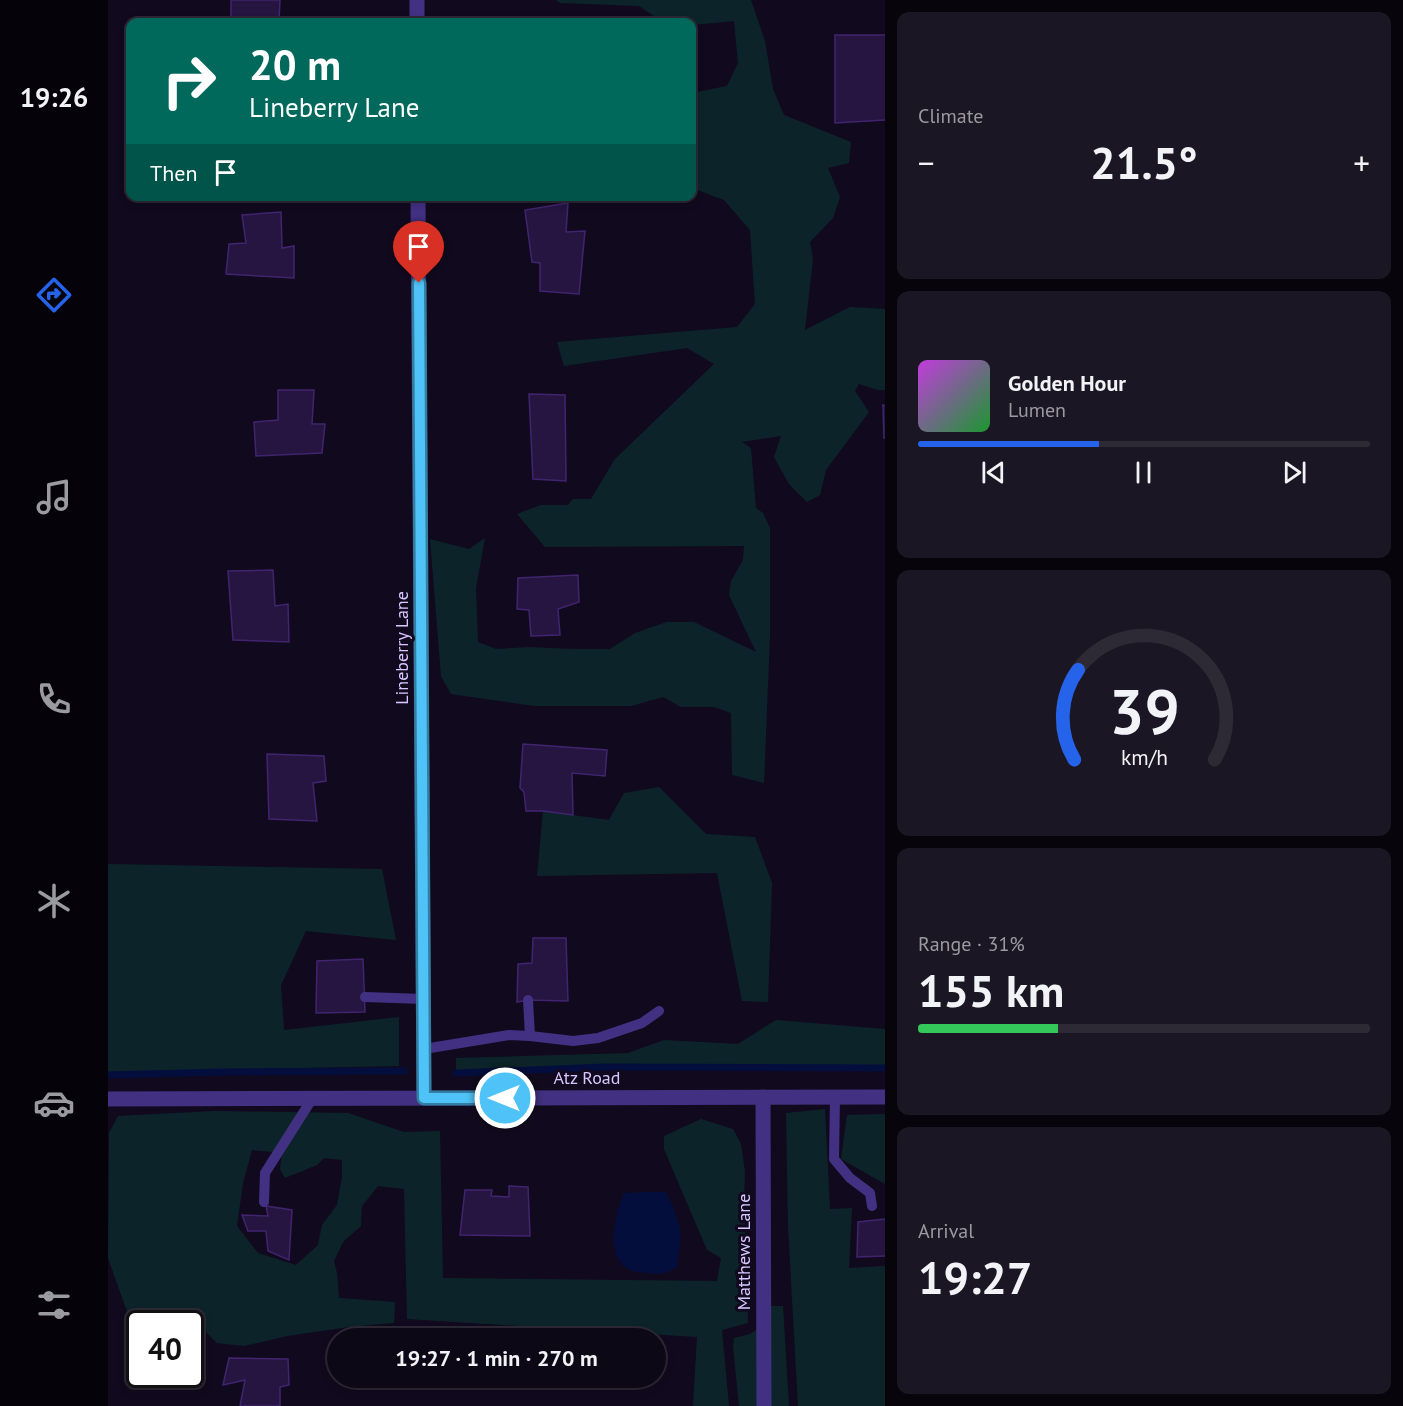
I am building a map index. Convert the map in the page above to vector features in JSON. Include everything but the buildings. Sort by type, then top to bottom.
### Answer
[{"type":"street","points":[[417,0],[417,18]]},
{"type":"street","name":"Lineberry Lane","points":[[418,201],[424,1098]]},
{"type":"street","name":"Atz Road","points":[[108,1099],[885,1096]]},
{"type":"street","name":"Matthews Lane","points":[[763,1097],[764,1406]]},
{"type":"lane","points":[[365,997],[423,999]]},
{"type":"lane","points":[[528,1000],[530,1036]]},
{"type":"lane","points":[[424,1049],[509,1035],[573,1041],[598,1038],[642,1023],[659,1011]]},
{"type":"lane","points":[[835,1097],[834,1159],[850,1178],[870,1193],[872,1206]]},
{"type":"lane","points":[[264,1202],[265,1173],[312,1099]]},
{"type":"green space","points":[[556,0],[751,0],[765,41],[773,89],[784,115],[851,142],[849,163],[828,168],[840,197],[833,218],[810,242],[813,259],[805,330],[850,307],[885,309],[885,390],[859,384],[855,391],[869,412],[826,470],[820,495],[807,502],[789,484],[774,457],[781,436],[742,442],[751,448],[756,508],[763,513],[770,528],[770,636],[764,783],[732,775],[731,713],[714,707],[681,707],[663,697],[631,706],[534,706],[451,694],[441,676],[430,539],[469,549],[485,538],[476,588],[478,642],[496,649],[529,647],[610,649],[635,633],[667,622],[694,622],[756,652],[729,595],[731,581],[743,560],[744,546],[545,547],[517,514],[541,505],[568,505],[573,499],[591,499],[615,459],[714,364],[687,348],[564,366],[557,342],[737,327],[755,304],[750,230],[724,200],[696,190],[696,92],[727,86],[738,63],[734,21],[696,25],[696,18],[657,18],[639,6],[560,3]]},
{"type":"green space","points":[[659,787],[706,834],[755,837],[772,883],[768,1002],[742,1001],[717,873],[537,876],[543,811],[609,820],[624,793]]},
{"type":"green space","points":[[108,864],[382,869],[396,940],[306,931],[281,985],[284,1030],[399,1017],[399,1066],[108,1072]]},
{"type":"green space","points":[[776,1020],[885,1029],[885,1068],[604,1067],[456,1073],[456,1058],[628,1053],[664,1040],[738,1044]]},
{"type":"green space","points":[[825,1109],[830,1209],[852,1208],[849,1268],[885,1266],[885,1406],[798,1406],[788,1226],[786,1113]]},
{"type":"green space","points":[[214,1111],[348,1113],[404,1132],[440,1131],[443,1278],[717,1281],[721,1258],[707,1250],[664,1149],[664,1136],[701,1119],[733,1129],[741,1144],[745,1172],[748,1323],[722,1330],[729,1406],[693,1406],[697,1337],[666,1335],[666,1328],[552,1328],[407,1319],[404,1189],[378,1186],[362,1206],[361,1226],[343,1242],[334,1261],[339,1298],[395,1302],[394,1323],[327,1328],[327,1330],[244,1346],[217,1343],[204,1331],[204,1310],[126,1310],[108,1258],[109,1133],[118,1116]],"holes":[[[252,1150],[282,1153],[280,1169],[285,1178],[317,1165],[324,1158],[342,1160],[342,1177],[337,1205],[322,1225],[318,1245],[296,1265],[258,1253],[237,1226],[243,1183]]]},
{"type":"green space","points":[[885,1114],[885,1184],[841,1159],[847,1115]]},
{"type":"green space","points":[[757,1306],[783,1306],[789,1406],[739,1406],[734,1338],[756,1330]]},
{"type":"shaded area","points":[[666,1192],[681,1233],[677,1267],[662,1273],[632,1271],[617,1257],[614,1247],[617,1212],[624,1193]]},
{"type":"waterway","points":[[456,1073],[604,1067],[885,1068]]},
{"type":"waterway","points":[[108,1075],[404,1071]]},
{"type":"route","points":[[419,283],[424,1098],[505,1098]]}]
